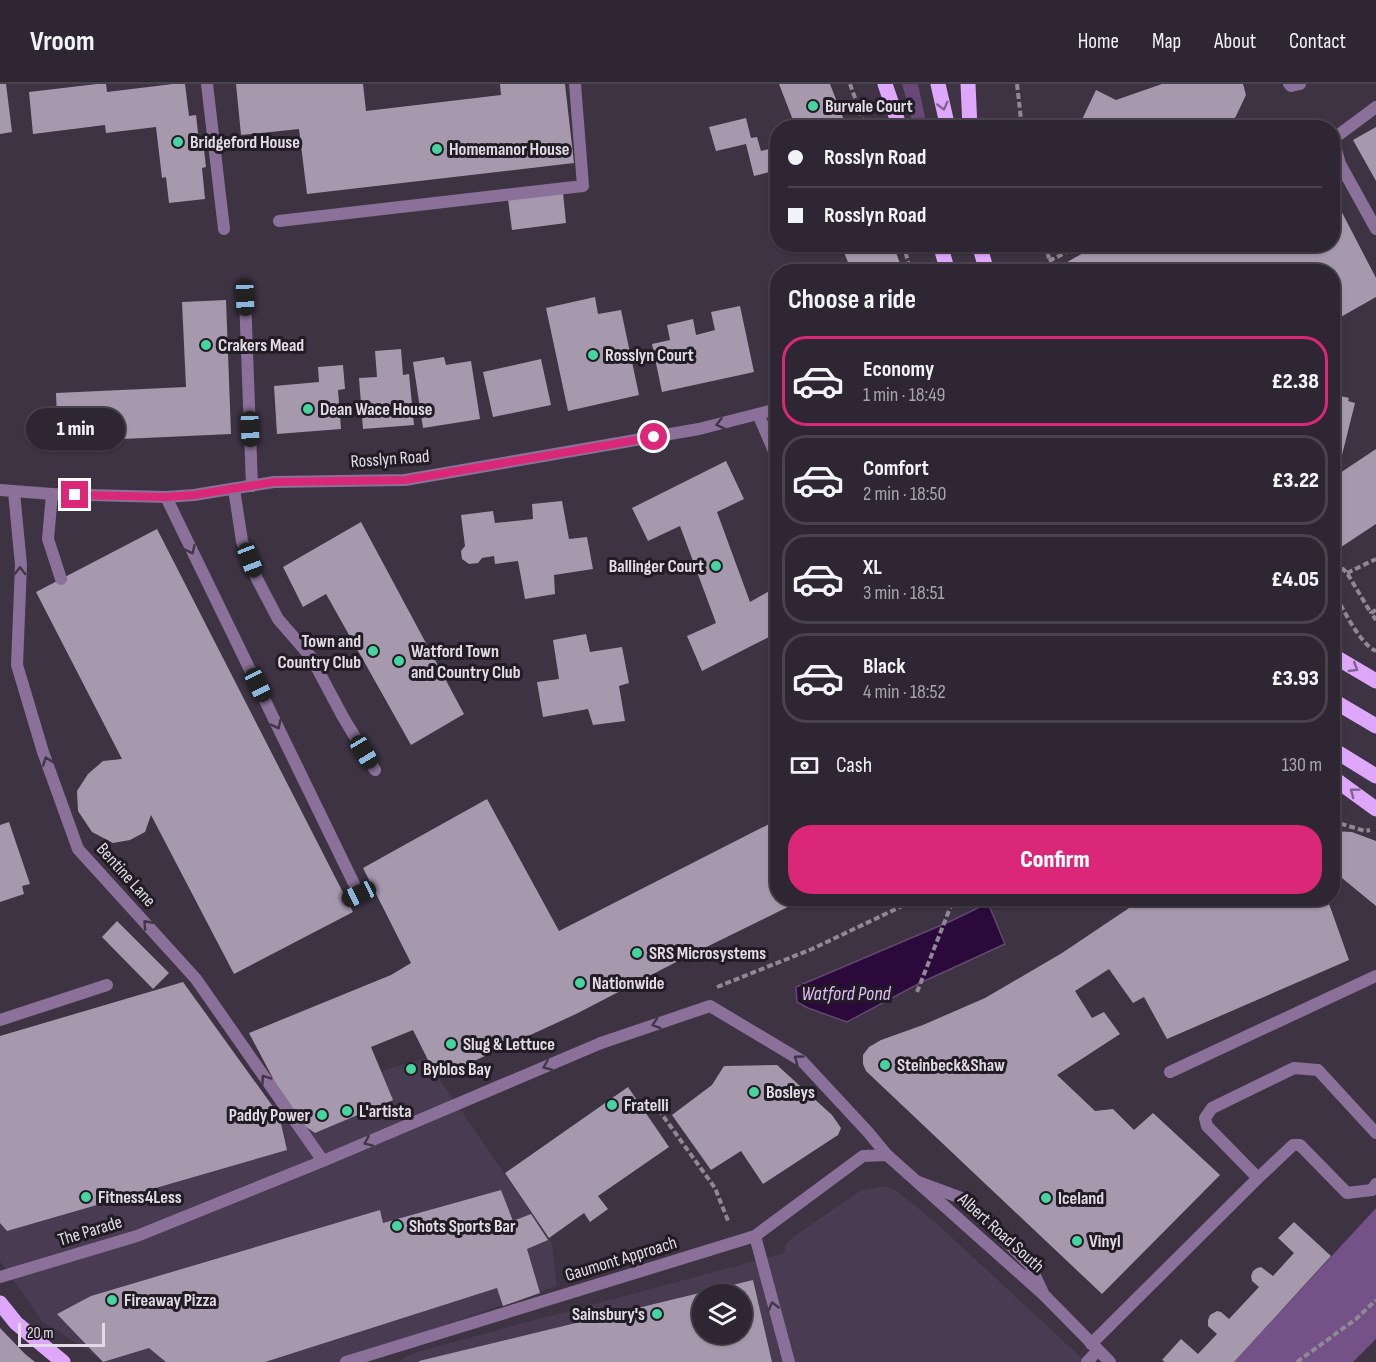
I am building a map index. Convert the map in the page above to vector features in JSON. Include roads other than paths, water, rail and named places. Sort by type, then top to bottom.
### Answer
[{"type":"main road","points":[[885,84],[897,120]]},
{"type":"main road","points":[[938,84],[946,120]]},
{"type":"main road","points":[[968,84],[970,120]]},
{"type":"main road","points":[[1340,660],[1376,681]]},
{"type":"main road","points":[[1340,705],[1376,726]]},
{"type":"main road","points":[[1340,754],[1376,776]]},
{"type":"main road","points":[[1340,783],[1376,809]]},
{"type":"main road","points":[[0,1303],[16,1323],[63,1362]]},
{"type":"street","points":[[207,84],[224,229]]},
{"type":"street","points":[[279,221],[583,186],[575,84]]},
{"type":"street","points":[[1289,84],[1291,86],[1300,84]]},
{"type":"street","points":[[1340,134],[1376,107]]},
{"type":"street","points":[[1340,164],[1376,229]]},
{"type":"street","points":[[245,298],[252,486]]},
{"type":"street","name":"Rosslyn Road","points":[[0,490],[52,494],[166,497],[194,495],[274,482],[405,480],[699,429],[770,411]]},
{"type":"street","points":[[758,414],[770,442]]},
{"type":"street","points":[[234,489],[243,541],[257,579],[278,619],[311,657],[375,770]]},
{"type":"street","name":"Bentine Lane","points":[[14,492],[21,565],[17,665],[43,752],[78,849],[196,979],[323,1161]]},
{"type":"street","points":[[52,494],[48,539],[61,579]]},
{"type":"street","points":[[166,497],[359,894],[347,900]]},
{"type":"street","points":[[1170,1072],[1376,976]]},
{"type":"street","points":[[0,1020],[107,985]]},
{"type":"street","name":"Albert Road South","points":[[601,1043],[710,1006],[802,1061],[868,1131],[887,1155],[1044,1295],[1110,1362]]},
{"type":"street","name":"The Parade","points":[[0,1277],[137,1236],[323,1161],[601,1043]]},
{"type":"street","points":[[1258,1178],[1207,1126],[1205,1118],[1212,1108],[1294,1068],[1318,1070],[1376,1133]]},
{"type":"street","points":[[1087,1362],[1095,1347],[1258,1178],[1293,1145],[1300,1145],[1347,1193],[1372,1190],[1376,1184]]},
{"type":"street","name":"Gaumont Approach","points":[[346,1362],[755,1236],[863,1156],[887,1155]]},
{"type":"street","points":[[918,1182],[964,1199],[1030,1265],[1044,1295]]},
{"type":"street","points":[[755,1236],[789,1362]]},
{"type":"water","name":"Watford Pond","points":[[982,906],[989,906],[1005,944],[920,983],[847,1022],[797,1002],[796,987]]},
{"type":"place","name":"Burvale Court","points":[[813,106]]},
{"type":"place","name":"Bridgeford House","points":[[178,142]]},
{"type":"place","name":"Homemanor House","points":[[437,149]]},
{"type":"place","name":"Crakers Mead","points":[[206,345]]},
{"type":"place","name":"Rosslyn Court","points":[[593,355]]},
{"type":"place","name":"Dean Wace House","points":[[308,409]]},
{"type":"place","name":"Ballinger Court","points":[[716,566]]},
{"type":"place","name":"Town and Country Club","points":[[373,651]]},
{"type":"place","name":"Watford Town and Country Club","points":[[399,661]]},
{"type":"place","name":"SRS Microsystems","points":[[637,953]]},
{"type":"place","name":"Nationwide","points":[[580,983]]},
{"type":"place","name":"Slug & Lettuce","points":[[451,1044]]},
{"type":"place","name":"Steinbeck&Shaw","points":[[885,1065]]},
{"type":"place","name":"Byblos Bay","points":[[411,1069]]},
{"type":"place","name":"Bosleys","points":[[754,1092]]},
{"type":"place","name":"Fratelli","points":[[612,1105]]},
{"type":"place","name":"L'artista","points":[[347,1111]]},
{"type":"place","name":"Paddy Power","points":[[322,1115]]},
{"type":"place","name":"Fitness4Less","points":[[86,1197]]},
{"type":"place","name":"Iceland","points":[[1046,1198]]},
{"type":"place","name":"Shots Sports Bar","points":[[397,1226]]},
{"type":"place","name":"Vinyl","points":[[1077,1241]]},
{"type":"place","name":"Fireaway Pizza","points":[[112,1300]]},
{"type":"place","name":"Sainsbury's","points":[[657,1314]]}]
